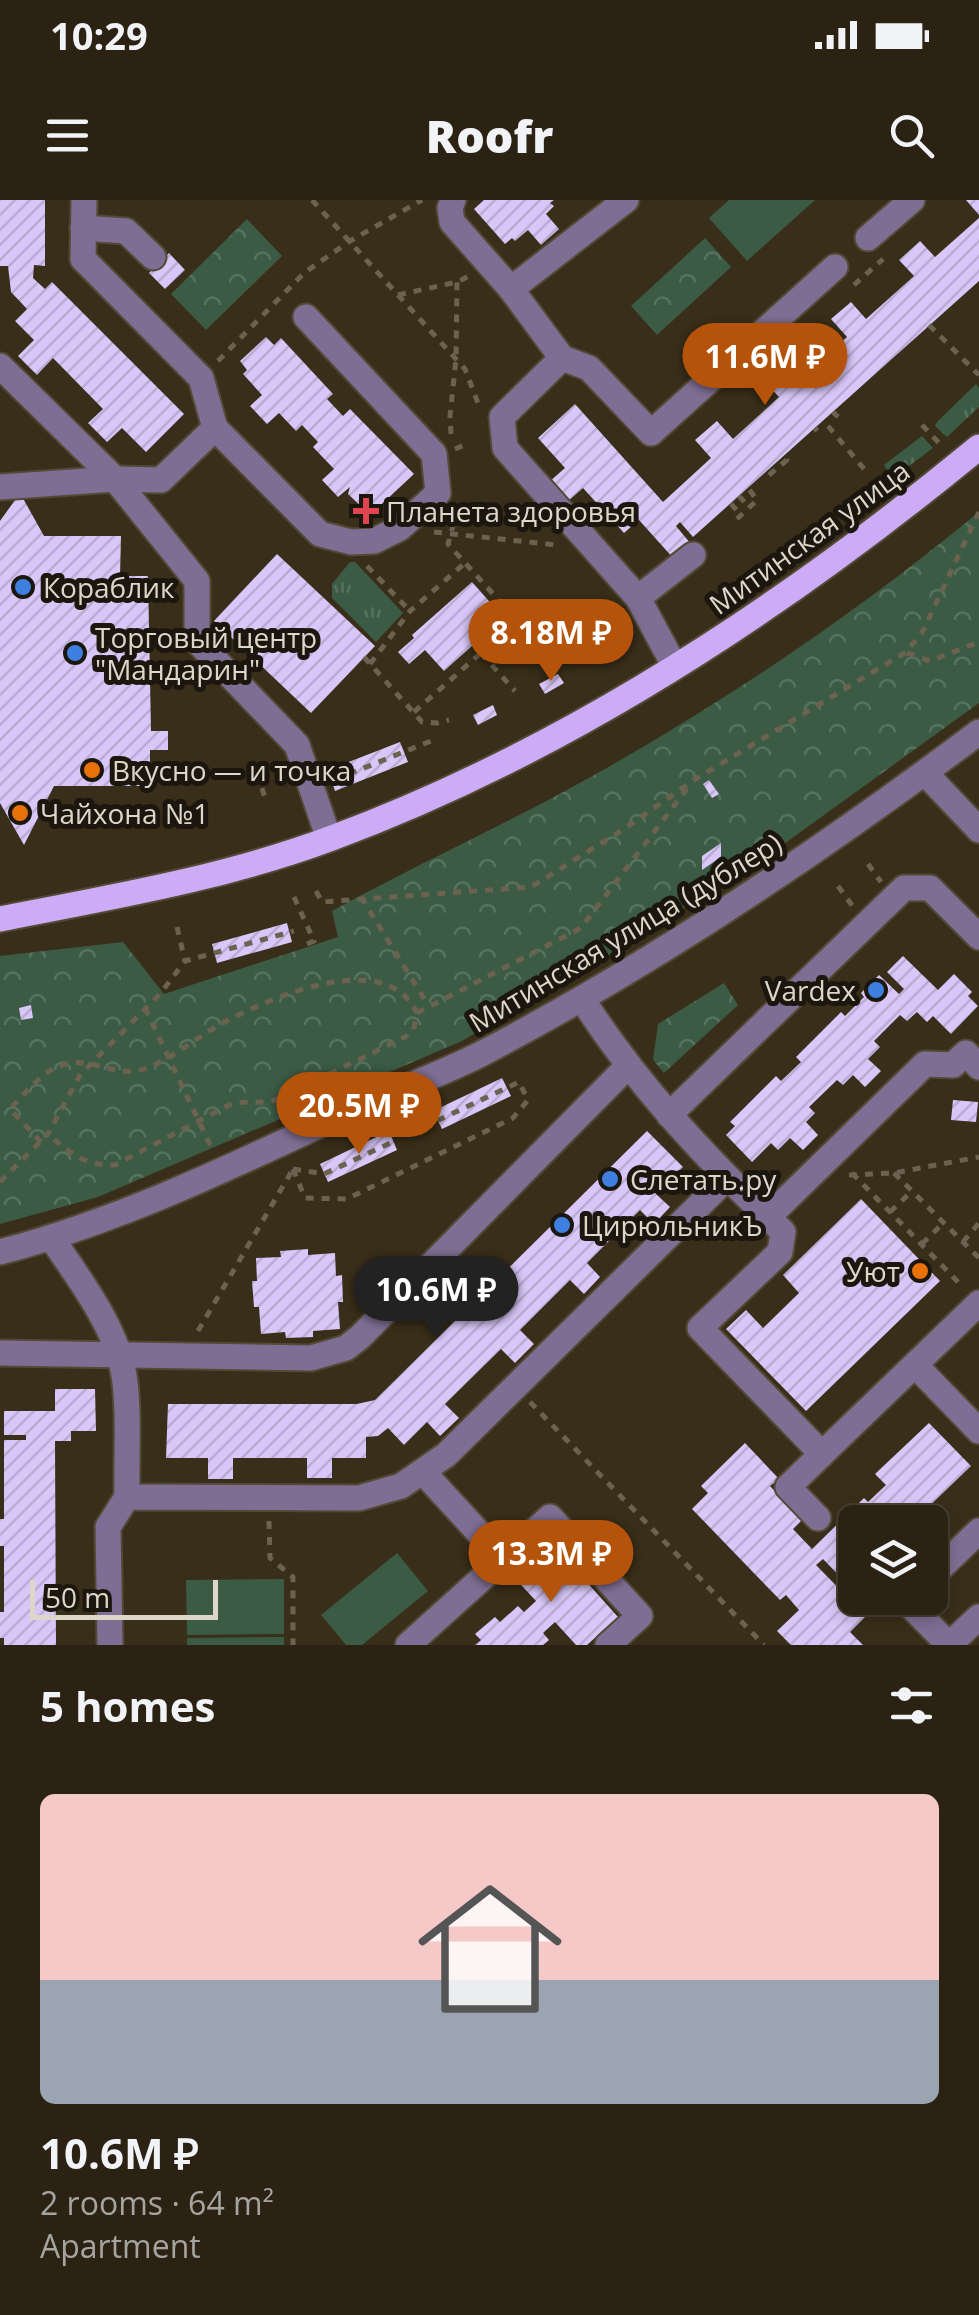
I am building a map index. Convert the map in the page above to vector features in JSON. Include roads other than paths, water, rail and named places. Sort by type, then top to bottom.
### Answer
[{"type":"main road","name":"Митинская улица","points":[[0,919],[248,865],[329,839],[456,786],[675,667],[792,592],[857,546],[979,447]]},
{"type":"street","points":[[84,200],[83,259],[201,378],[215,428],[320,534],[351,542],[374,541],[400,528],[438,493],[434,454],[306,317]]},
{"type":"street","points":[[453,200],[452,222],[511,289],[562,358],[589,368],[652,434],[844,276]]},
{"type":"street","points":[[511,289],[626,200]]},
{"type":"street","points":[[877,248],[912,200]]},
{"type":"street","points":[[84,228],[126,231],[153,258]]},
{"type":"street","points":[[562,358],[502,418],[506,448],[638,598],[675,667]]},
{"type":"street","points":[[0,366],[116,479],[197,582],[198,641],[296,745],[329,839]]},
{"type":"street","points":[[0,487],[162,480],[215,428]]},
{"type":"street","points":[[638,598],[694,556]]},
{"type":"street","name":"Митинская улица (дублер)","points":[[0,1252],[52,1239],[143,1206],[478,1055],[582,999],[739,903],[843,834],[979,732]]},
{"type":"street","points":[[925,773],[979,830]]},
{"type":"street","points":[[669,1114],[904,888],[930,888],[979,937]]},
{"type":"street","points":[[582,999],[628,1068],[727,1178],[782,1232],[780,1252],[700,1328],[822,1454]]},
{"type":"street","points":[[768,1217],[925,1064],[954,1065],[975,1054]]},
{"type":"street","points":[[0,1353],[311,1358],[346,1348],[628,1068]]},
{"type":"street","points":[[126,1497],[359,1498],[401,1486],[424,1473],[516,1387],[727,1178]]},
{"type":"street","points":[[52,1239],[92,1302],[124,1371],[126,1497],[108,1527],[110,1645]]},
{"type":"street","points":[[818,1518],[788,1487],[915,1365],[973,1297]]},
{"type":"street","points":[[915,1365],[979,1431]]},
{"type":"street","points":[[424,1473],[503,1560]]},
{"type":"street","points":[[408,1645],[550,1517],[640,1616],[608,1645]]},
{"type":"street","points":[[948,1561],[979,1531]]},
{"type":"street","points":[[920,1615],[949,1645],[979,1616]]},
{"type":"place","name":"Планета здоровья","points":[[366,511]]},
{"type":"place","name":"Кораблик","points":[[23,587]]},
{"type":"place","name":"Торговый центр \"Мандарин\"","points":[[75,653]]},
{"type":"place","name":"Вкусно — и точка","points":[[92,770]]},
{"type":"place","name":"Чайхона №1","points":[[20,813]]},
{"type":"place","name":"Vardex","points":[[876,990]]},
{"type":"place","name":"Слетать.ру","points":[[610,1179]]},
{"type":"place","name":"ЦирюльникЪ","points":[[562,1225]]},
{"type":"place","name":"Уют","points":[[920,1271]]}]
